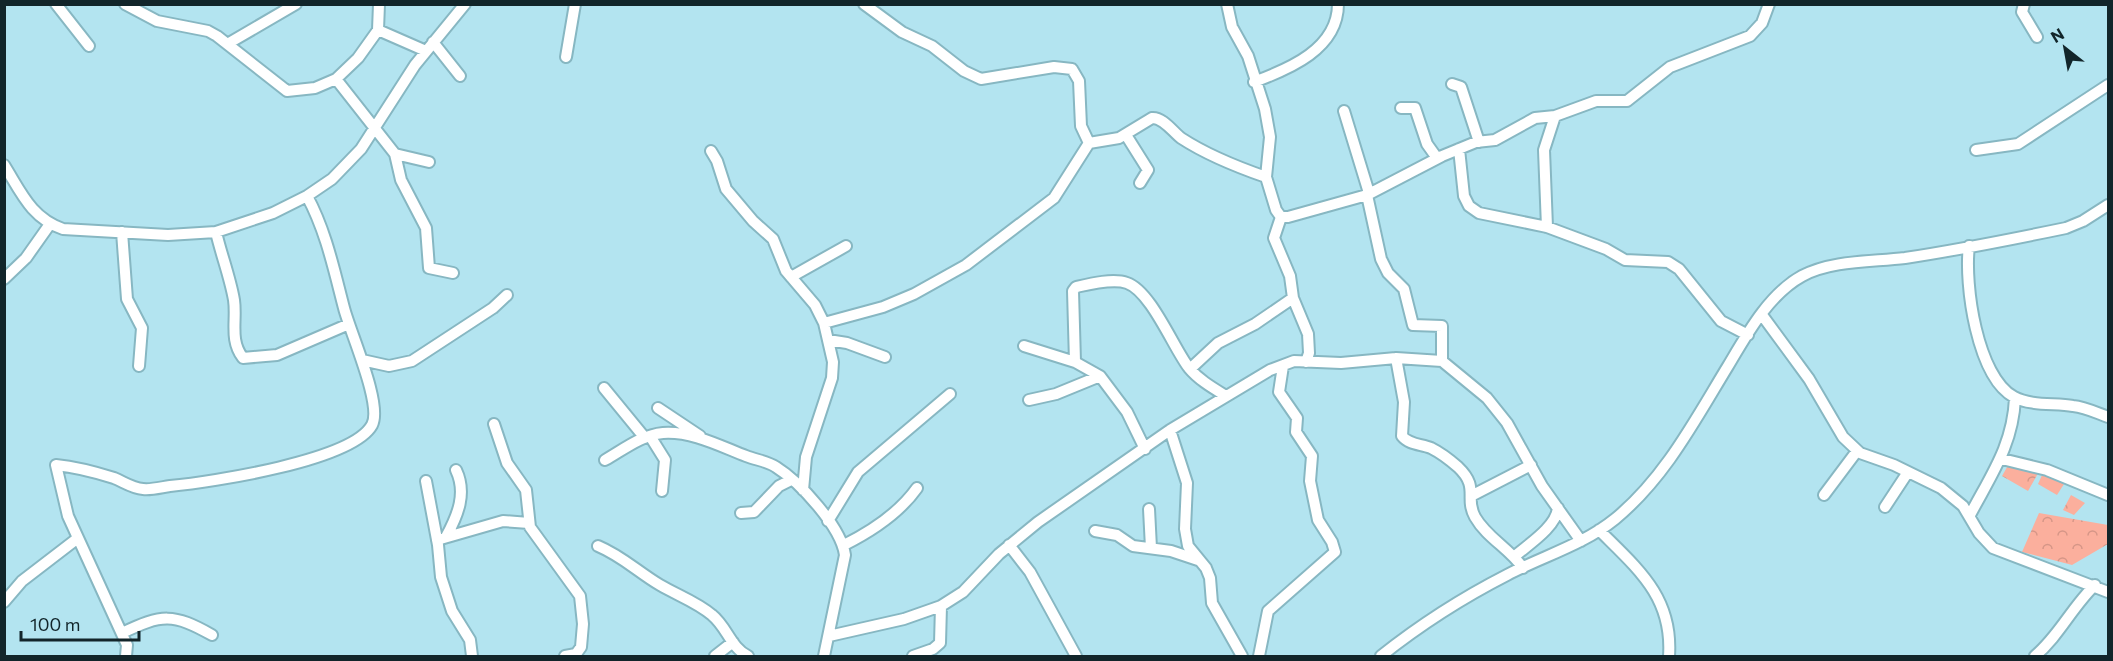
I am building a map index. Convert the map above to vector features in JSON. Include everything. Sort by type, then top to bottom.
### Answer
[{"type":"street","points":[[56,4],[89,46]]},
{"type":"street","points":[[125,4],[157,21],[208,31],[229,43],[287,91],[315,88],[336,79],[358,58],[378,30],[379,4]]},
{"type":"street","points":[[4,165],[24,200],[50,224],[63,229],[168,235],[216,231],[273,213],[308,196],[343,169],[361,149],[375,125],[430,47],[465,4]]},
{"type":"street","points":[[566,57],[575,4]]},
{"type":"street","points":[[864,4],[902,32],[932,46],[963,71],[981,79],[1054,66],[1072,69],[1079,81],[1081,126],[1089,143]]},
{"type":"street","points":[[1227,4],[1232,27],[1248,56],[1254,82],[1265,109],[1270,137],[1266,177],[1276,210],[1281,217]]},
{"type":"street","points":[[1254,82],[1292,68],[1310,56],[1333,27],[1338,4]]},
{"type":"street","points":[[1281,217],[1295,217],[1368,194],[1437,158],[1479,142],[1495,140],[1535,118],[1555,116],[1596,101],[1627,101],[1670,67],[1750,36],[1762,23],[1769,4]]},
{"type":"street","points":[[2024,4],[2022,12],[2037,37]]},
{"type":"street","points":[[229,43],[294,5]]},
{"type":"street","points":[[378,30],[430,47],[460,76]]},
{"type":"street","points":[[336,79],[396,154],[401,180],[426,228],[429,268],[453,273]]},
{"type":"street","points":[[1452,84],[1461,87],[1479,142]]},
{"type":"street","points":[[1976,150],[2018,144],[2109,85]]},
{"type":"street","points":[[1401,108],[1412,105],[1415,108],[1427,144],[1437,158]]},
{"type":"street","points":[[1344,111],[1368,194],[1381,259],[1388,273],[1404,289],[1410,305],[1410,320],[1417,326],[1442,326],[1442,361]]},
{"type":"street","points":[[1547,227],[1544,150],[1555,116]]},
{"type":"street","points":[[824,323],[904,298],[966,265],[1054,198],[1089,143],[1126,135],[1141,124],[1156,118],[1196,147],[1266,177]]},
{"type":"street","points":[[1126,135],[1148,170],[1140,183]]},
{"type":"street","points":[[1459,149],[1460,175],[1469,206],[1487,215],[1547,227],[1606,249],[1625,260],[1668,262],[1679,269],[1720,321],[1748,335]]},
{"type":"street","points":[[711,151],[726,189],[753,221],[773,239],[791,277],[815,305],[824,323],[833,362],[832,378],[806,457],[803,489]]},
{"type":"street","points":[[396,154],[429,162]]},
{"type":"street","points":[[126,657],[127,645],[78,538],[63,499],[56,465],[99,473],[146,490],[230,479],[294,463],[347,445],[365,433],[372,424],[375,412],[362,360],[349,324],[332,256],[308,196]]},
{"type":"street","points":[[1381,657],[1443,611],[1523,568],[1581,541],[1633,503],[1668,463],[1762,315],[1791,284],[1819,269],[1969,246],[2066,228],[2083,221],[2109,205]]},
{"type":"street","points":[[1281,217],[1274,238],[1290,276],[1293,298],[1310,343],[1306,362]]},
{"type":"street","points":[[4,279],[26,258],[50,224]]},
{"type":"street","points":[[216,231],[234,301],[234,334],[243,358],[277,355],[349,324]]},
{"type":"street","points":[[122,232],[127,299],[142,328],[140,366]]},
{"type":"street","points":[[791,277],[846,246]]},
{"type":"street","points":[[1969,246],[1968,283],[1981,349],[1993,376],[2015,398],[2075,406],[2109,417]]},
{"type":"street","points":[[1075,362],[1074,289],[1120,281],[1131,285],[1138,291],[1170,333],[1190,369],[1200,379],[1226,396]]},
{"type":"street","points":[[362,360],[389,366],[412,361],[493,308],[507,295]]},
{"type":"street","points":[[1190,369],[1218,343],[1256,324],[1293,298]]},
{"type":"street","points":[[1762,315],[1809,379],[1843,437],[1857,451],[1941,488],[1970,515],[1978,533],[1993,548],[2109,592]]},
{"type":"street","points":[[828,340],[847,343],[885,357]]},
{"type":"street","points":[[1023,346],[1075,362],[1100,376],[1127,412],[1145,448]]},
{"type":"street","points":[[1396,358],[1404,402],[1402,436],[1410,442],[1434,450],[1456,466],[1470,483],[1471,508],[1479,523],[1491,538],[1515,556],[1523,568]]},
{"type":"street","points":[[829,636],[883,625],[941,606],[963,592],[1009,545],[1170,430],[1258,376],[1294,361],[1341,363],[1396,358],[1442,361],[1487,398],[1507,423],[1542,486],[1581,541]]},
{"type":"street","points":[[1258,657],[1268,611],[1335,552],[1317,518],[1310,481],[1312,456],[1296,432],[1297,418],[1279,392],[1283,366]]},
{"type":"street","points":[[1029,400],[1056,394],[1100,376]]},
{"type":"street","points":[[604,388],[665,460],[662,490]]},
{"type":"street","points":[[828,521],[858,472],[950,394]]},
{"type":"street","points":[[1970,515],[2002,459],[2015,398]]},
{"type":"street","points":[[658,408],[705,440]]},
{"type":"street","points":[[494,424],[507,463],[526,490],[529,523],[537,539],[580,596],[583,605],[581,647],[576,654],[565,657]]},
{"type":"street","points":[[1170,430],[1187,483],[1186,539],[1210,578],[1212,603],[1242,657]]},
{"type":"street","points":[[605,460],[647,437],[675,433],[705,440],[774,465],[803,489],[844,545],[845,555],[824,657]]},
{"type":"street","points":[[1824,495],[1857,451]]},
{"type":"street","points":[[2002,459],[2047,470],[2109,495]]},
{"type":"street","points":[[1471,496],[1531,465]]},
{"type":"street","points":[[442,538],[456,519],[462,493],[456,470]]},
{"type":"street","points":[[1884,507],[1908,472]]},
{"type":"street","points":[[741,513],[754,512],[778,486],[791,480]]},
{"type":"street","points":[[426,481],[442,538],[441,577],[447,598],[470,640],[472,657]]},
{"type":"street","points":[[844,545],[858,538],[907,502],[917,488]]},
{"type":"street","points":[[1515,556],[1551,524],[1557,516],[1558,508]]},
{"type":"street","points":[[1149,509],[1151,548]]},
{"type":"street","points":[[442,538],[503,521],[529,523]]},
{"type":"street","points":[[1599,530],[1641,572],[1654,591],[1670,628],[1669,657]]},
{"type":"street","points":[[1095,531],[1117,535],[1129,544],[1198,560]]},
{"type":"street","points":[[4,602],[22,581],[78,538]]},
{"type":"street","points":[[1009,545],[1035,582],[1076,657]]},
{"type":"street","points":[[598,546],[622,556],[658,584],[705,609],[725,628],[733,642],[748,657]]},
{"type":"street","points":[[2035,657],[2057,634],[2079,602],[2095,585]]},
{"type":"street","points":[[913,657],[933,649],[940,643],[941,606]]},
{"type":"street","points":[[122,633],[151,620],[174,617],[185,620],[212,635]]},
{"type":"street","points":[[715,657],[733,642]]},
{"type":"green space","points":[[2010,462],[2041,468],[2028,491],[2002,476]]},
{"type":"green space","points":[[2043,473],[2064,484],[2057,495],[2038,484]]},
{"type":"green space","points":[[2071,495],[2085,503],[2074,515],[2063,510]]},
{"type":"green space","points":[[2039,513],[2108,525],[2108,544],[2072,565],[2022,552]]}]
